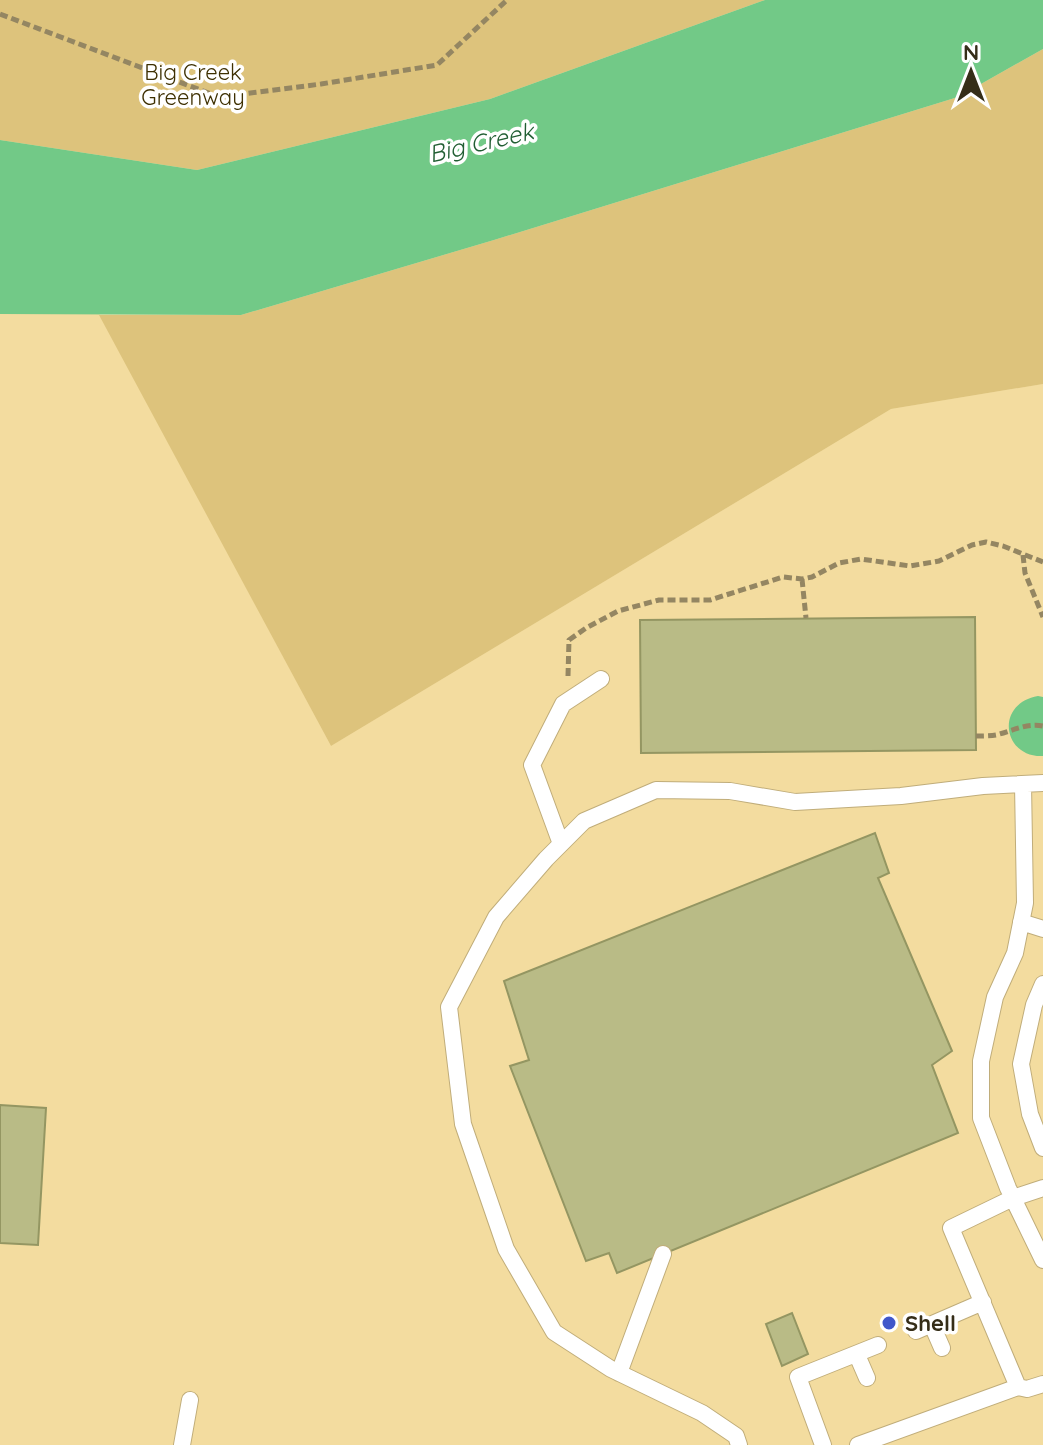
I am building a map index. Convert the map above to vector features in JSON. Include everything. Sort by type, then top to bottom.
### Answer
[{"type":"lane","points":[[561,844],[532,765],[563,704],[601,679]]},
{"type":"lane","points":[[739,1445],[736,1436],[702,1413],[619,1373],[554,1332],[506,1249],[463,1124],[449,1007],[496,917],[561,844],[584,821],[656,790],[730,791],[795,802],[1043,783]]},
{"type":"lane","points":[[1023,784],[1025,903],[1015,953],[995,997],[981,1061],[981,1118],[1013,1198],[1043,1260]]},
{"type":"lane","points":[[1021,922],[1043,929]]},
{"type":"lane","points":[[1043,984],[1034,1005],[1021,1064],[1030,1114],[1043,1148]]},
{"type":"lane","points":[[1018,1387],[951,1228],[1013,1198],[1043,1188]]},
{"type":"lane","points":[[619,1373],[663,1254]]},
{"type":"lane","points":[[942,1348],[924,1328],[983,1302]]},
{"type":"lane","points":[[823,1445],[798,1377],[878,1345]]},
{"type":"lane","points":[[857,1355],[867,1378]]},
{"type":"lane","points":[[858,1445],[887,1429],[964,1400],[1043,1384]]},
{"type":"lane","points":[[182,1445],[190,1400],[192,1445]]},
{"type":"path","points":[[0,14],[219,97],[437,65],[507,0]]},
{"type":"path","points":[[569,699],[569,640],[618,611],[659,600],[710,600],[783,577],[812,577],[839,563],[861,559],[910,566],[939,561],[972,545],[986,542],[1043,562]]},
{"type":"path","points":[[1023,555],[1025,573],[1043,617]]},
{"type":"path","points":[[802,579],[806,618]]},
{"type":"path","points":[[976,736],[994,736],[1013,728],[1043,726]]},
{"type":"shaded area","points":[[0,283],[91,298],[331,746],[891,409],[1043,384],[1043,1445],[0,1445]]},
{"type":"green space","name":"Big Creek Greenway","points":[[0,0],[765,0],[490,99],[197,170],[0,140]]},
{"type":"green space","points":[[1043,49],[1043,384],[891,409],[331,746],[99,315],[241,315],[958,97]]},
{"type":"water","name":"Big Creek","points":[[765,0],[1043,0],[1043,49],[958,97],[241,315],[0,314],[0,140],[197,170],[490,99]]},
{"type":"water","points":[[1043,697],[1043,756],[1019,749],[1009,730],[1015,709],[1024,701]]},
{"type":"building","points":[[975,617],[976,750],[641,753],[640,620]]},
{"type":"building","points":[[875,833],[889,873],[878,878],[952,1051],[932,1065],[958,1133],[617,1273],[609,1253],[586,1261],[510,1066],[529,1060],[504,981]]},
{"type":"building","points":[[0,1105],[46,1108],[38,1245],[0,1243]]},
{"type":"building","points":[[792,1313],[808,1354],[782,1366],[766,1324]]},
{"type":"place","name":"Shell","points":[[889,1323]]}]
